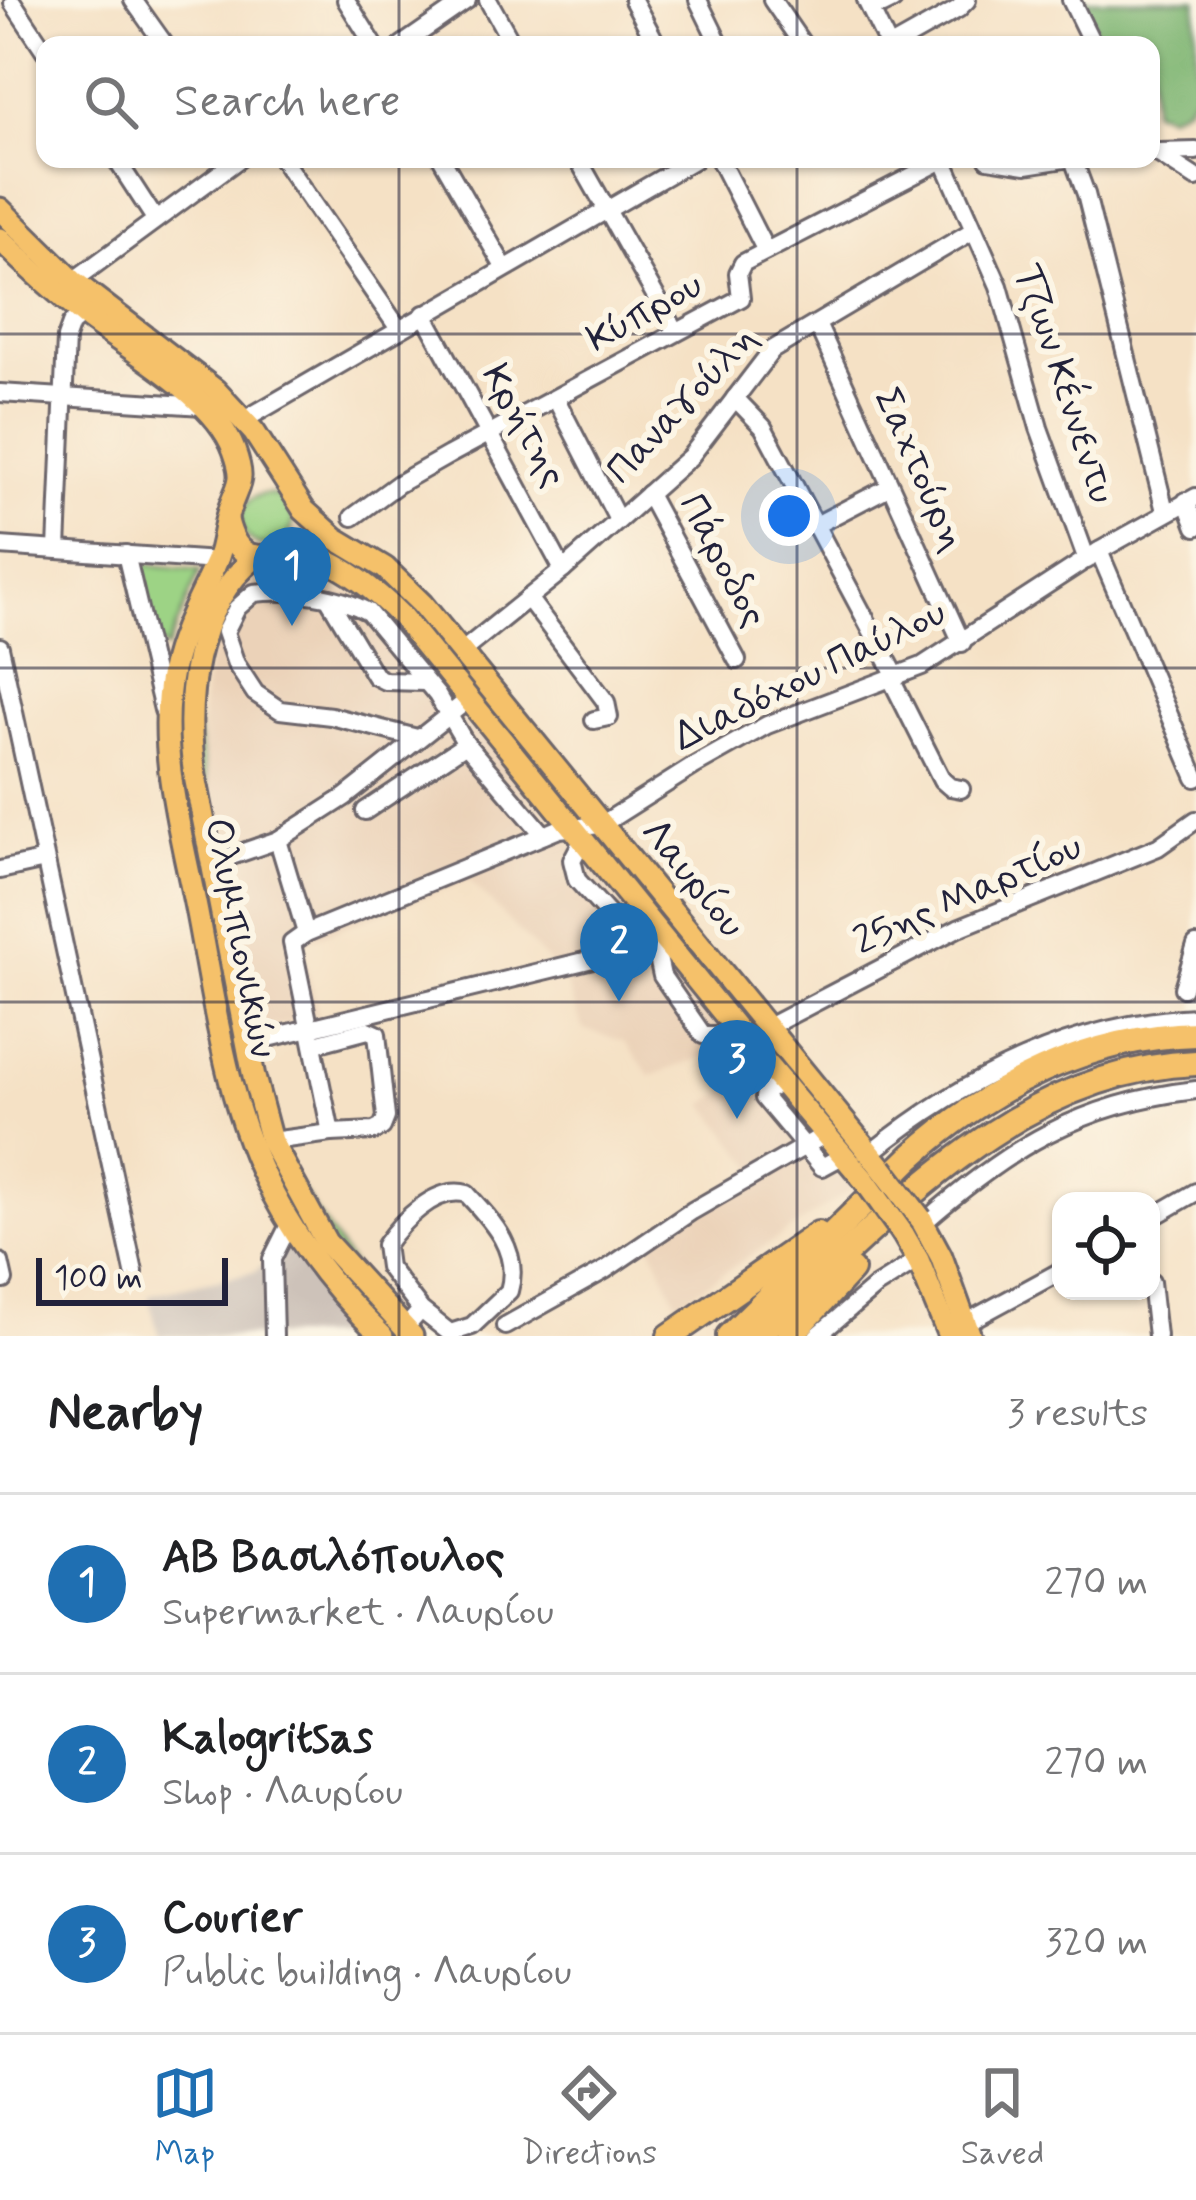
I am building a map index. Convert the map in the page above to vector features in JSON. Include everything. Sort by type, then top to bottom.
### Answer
[{"type":"highway","points":[[670,1336],[778,1264],[963,1113],[1038,1070],[1079,1054],[1196,1034]]},
{"type":"highway","points":[[790,1336],[864,1257],[915,1218],[986,1137],[1045,1103],[1121,1076],[1196,1063]]},
{"type":"highway","points":[[729,1336],[912,1156]]},
{"type":"highway","points":[[757,1336],[915,1218]]},
{"type":"main road","name":"Λαυρίου","points":[[0,209],[73,280],[215,390],[244,420],[304,509],[326,531],[385,568],[404,586],[460,652],[663,948],[844,1155],[873,1167]]},
{"type":"main road","points":[[0,239],[83,314],[203,406],[232,444],[241,479],[227,520],[235,542],[256,557]]},
{"type":"main road","points":[[238,495],[266,482],[286,487]]},
{"type":"main road","points":[[288,553],[304,534],[304,509]]},
{"type":"main road","name":"Ολυμπιονικών","points":[[227,520],[217,560],[175,658],[167,723],[179,821],[231,1081],[252,1148],[290,1223],[335,1287],[382,1336]]},
{"type":"main road","name":"Λαυρίου","points":[[256,557],[315,555],[368,585],[402,617],[585,830],[766,1028],[915,1218],[941,1256],[958,1332]]},
{"type":"main road","name":"Ολυμπιονικών","points":[[256,557],[227,592],[200,651],[192,690],[191,747],[248,1043],[271,1142],[326,1242],[409,1332]]},
{"type":"main road","name":"Λαυρίου","points":[[915,1218],[918,1260],[958,1332]]},
{"type":"street","points":[[133,0],[159,36]]},
{"type":"street","points":[[346,0],[368,36]]},
{"type":"street","points":[[415,36],[467,0]]},
{"type":"street","points":[[488,0],[508,36]]},
{"type":"street","points":[[633,0],[652,36]]},
{"type":"street","points":[[698,0],[716,36]]},
{"type":"street","points":[[772,0],[797,36]]},
{"type":"street","points":[[906,36],[967,0]]},
{"type":"street","points":[[1072,0],[1089,36]]},
{"type":"street","points":[[881,2],[889,36]]},
{"type":"street","points":[[10,6],[36,39]]},
{"type":"street","points":[[1160,148],[1196,151]]},
{"type":"street","points":[[1160,152],[1196,178]]},
{"type":"street","points":[[122,168],[155,219]]},
{"type":"street","points":[[73,280],[226,168]]},
{"type":"street","points":[[288,168],[399,328]]},
{"type":"street","points":[[447,168],[504,267]]},
{"type":"street","points":[[583,168],[676,332]]},
{"type":"street","points":[[244,420],[679,168]]},
{"type":"street","points":[[724,168],[766,251],[927,168]]},
{"type":"street","name":"Τζων Κέννεντυ","points":[[947,168],[999,286],[1039,428],[1196,778]]},
{"type":"street","points":[[1073,168],[1086,194],[1165,511]]},
{"type":"street","name":"Παναγούλη","points":[[460,652],[563,570],[704,442],[772,350],[974,230]]},
{"type":"street","name":"Κύπρου","points":[[353,517],[398,484],[741,298],[740,267],[766,251]]},
{"type":"street","points":[[57,549],[66,338],[71,324],[83,314]]},
{"type":"street","name":"Κρήτης","points":[[424,314],[563,570]]},
{"type":"street","name":"Σαχτούρη","points":[[817,324],[962,643]]},
{"type":"street","points":[[0,392],[203,406]]},
{"type":"street","points":[[735,398],[763,427],[942,780],[961,788]]},
{"type":"street","points":[[556,399],[619,520]]},
{"type":"street","points":[[814,526],[890,487]]},
{"type":"street","name":"Πάροδος","points":[[648,494],[737,660]]},
{"type":"street","points":[[1191,499],[1196,527]]},
{"type":"street","name":"Διαδόχου Παύλου","points":[[306,933],[544,835],[585,830],[766,725],[895,680],[1191,499]]},
{"type":"street","points":[[0,546],[217,560]]},
{"type":"street","points":[[126,554],[167,723]]},
{"type":"street","points":[[417,738],[331,716],[280,710],[255,694],[236,664],[225,632],[247,596],[302,593],[356,605],[368,613],[425,682],[466,744],[544,835]]},
{"type":"street","points":[[528,598],[607,702],[609,717],[594,720]]},
{"type":"street","points":[[330,601],[375,676],[385,681],[425,682]]},
{"type":"street","points":[[144,642],[156,655],[175,658],[200,651]]},
{"type":"street","points":[[0,647],[134,1272]]},
{"type":"street","points":[[214,862],[278,840],[346,796],[469,699]]},
{"type":"street","points":[[365,811],[466,744]]},
{"type":"street","name":"25ης Μαρτίου","points":[[766,1028],[958,928],[1158,847],[1196,820]]},
{"type":"street","points":[[278,840],[306,933],[292,943],[332,1133]]},
{"type":"street","points":[[0,869],[46,860]]},
{"type":"street","points":[[1184,988],[1196,945]]},
{"type":"street","points":[[314,1036],[642,947],[663,948]]},
{"type":"street","points":[[873,1167],[913,1119],[955,1093],[1053,1046],[1121,1027],[1196,1017]]},
{"type":"street","points":[[248,1043],[368,1030],[377,1034],[386,1117],[382,1127],[374,1132],[271,1142]]},
{"type":"street","points":[[782,1082],[764,1098],[822,1167],[844,1155]]},
{"type":"street","points":[[915,1218],[1055,1127],[1105,1107],[1196,1090]]},
{"type":"street","points":[[505,1326],[826,1134]]},
{"type":"street","points":[[1160,1213],[1195,1193]]},
{"type":"street","points":[[467,1194],[507,1246],[512,1260],[509,1291],[472,1326],[450,1333],[421,1310],[388,1267],[385,1245],[403,1219],[446,1195],[467,1194]]},
{"type":"street","points":[[274,1336],[272,1259],[290,1223]]},
{"type":"street","points":[[817,1336],[875,1287],[918,1260]]},
{"type":"street","points":[[958,1332],[1052,1276]]},
{"type":"street","points":[[1153,1300],[1157,1336]]},
{"type":"street","points":[[409,1332],[421,1310]]},
{"type":"shaded area","points":[[246,583],[301,585],[366,596],[381,607],[736,1045],[651,1076],[624,1041],[583,1029],[563,977],[469,880],[302,943],[318,1014],[257,1031],[203,761],[202,705],[208,668],[224,617]]},
{"type":"shaded area","points":[[756,1070],[855,1188],[677,1303],[650,1243],[758,1172],[705,1104]]},
{"type":"shaded area","points":[[291,1241],[361,1336],[159,1336],[148,1295],[255,1272]]},
{"type":"green space","points":[[1085,0],[1196,0],[1196,92],[1186,106],[1169,115],[1160,112],[1160,36],[1097,36]]},
{"type":"green space","points":[[267,494],[286,501],[293,520],[286,539],[267,546],[248,539],[241,520],[248,501]]},
{"type":"green space","points":[[139,567],[200,570],[167,649],[155,638]]},
{"type":"green space","points":[[188,670],[262,1132],[400,1336],[324,1256],[296,1215],[257,1127],[232,1036],[185,784],[180,702],[182,674]]},
{"type":"place","name":"ΑΒ Βασιλόπουλος","points":[[292,626]]},
{"type":"place","name":"Kalogritsas","points":[[619,1002]]},
{"type":"place","name":"Courier","points":[[737,1119]]}]
